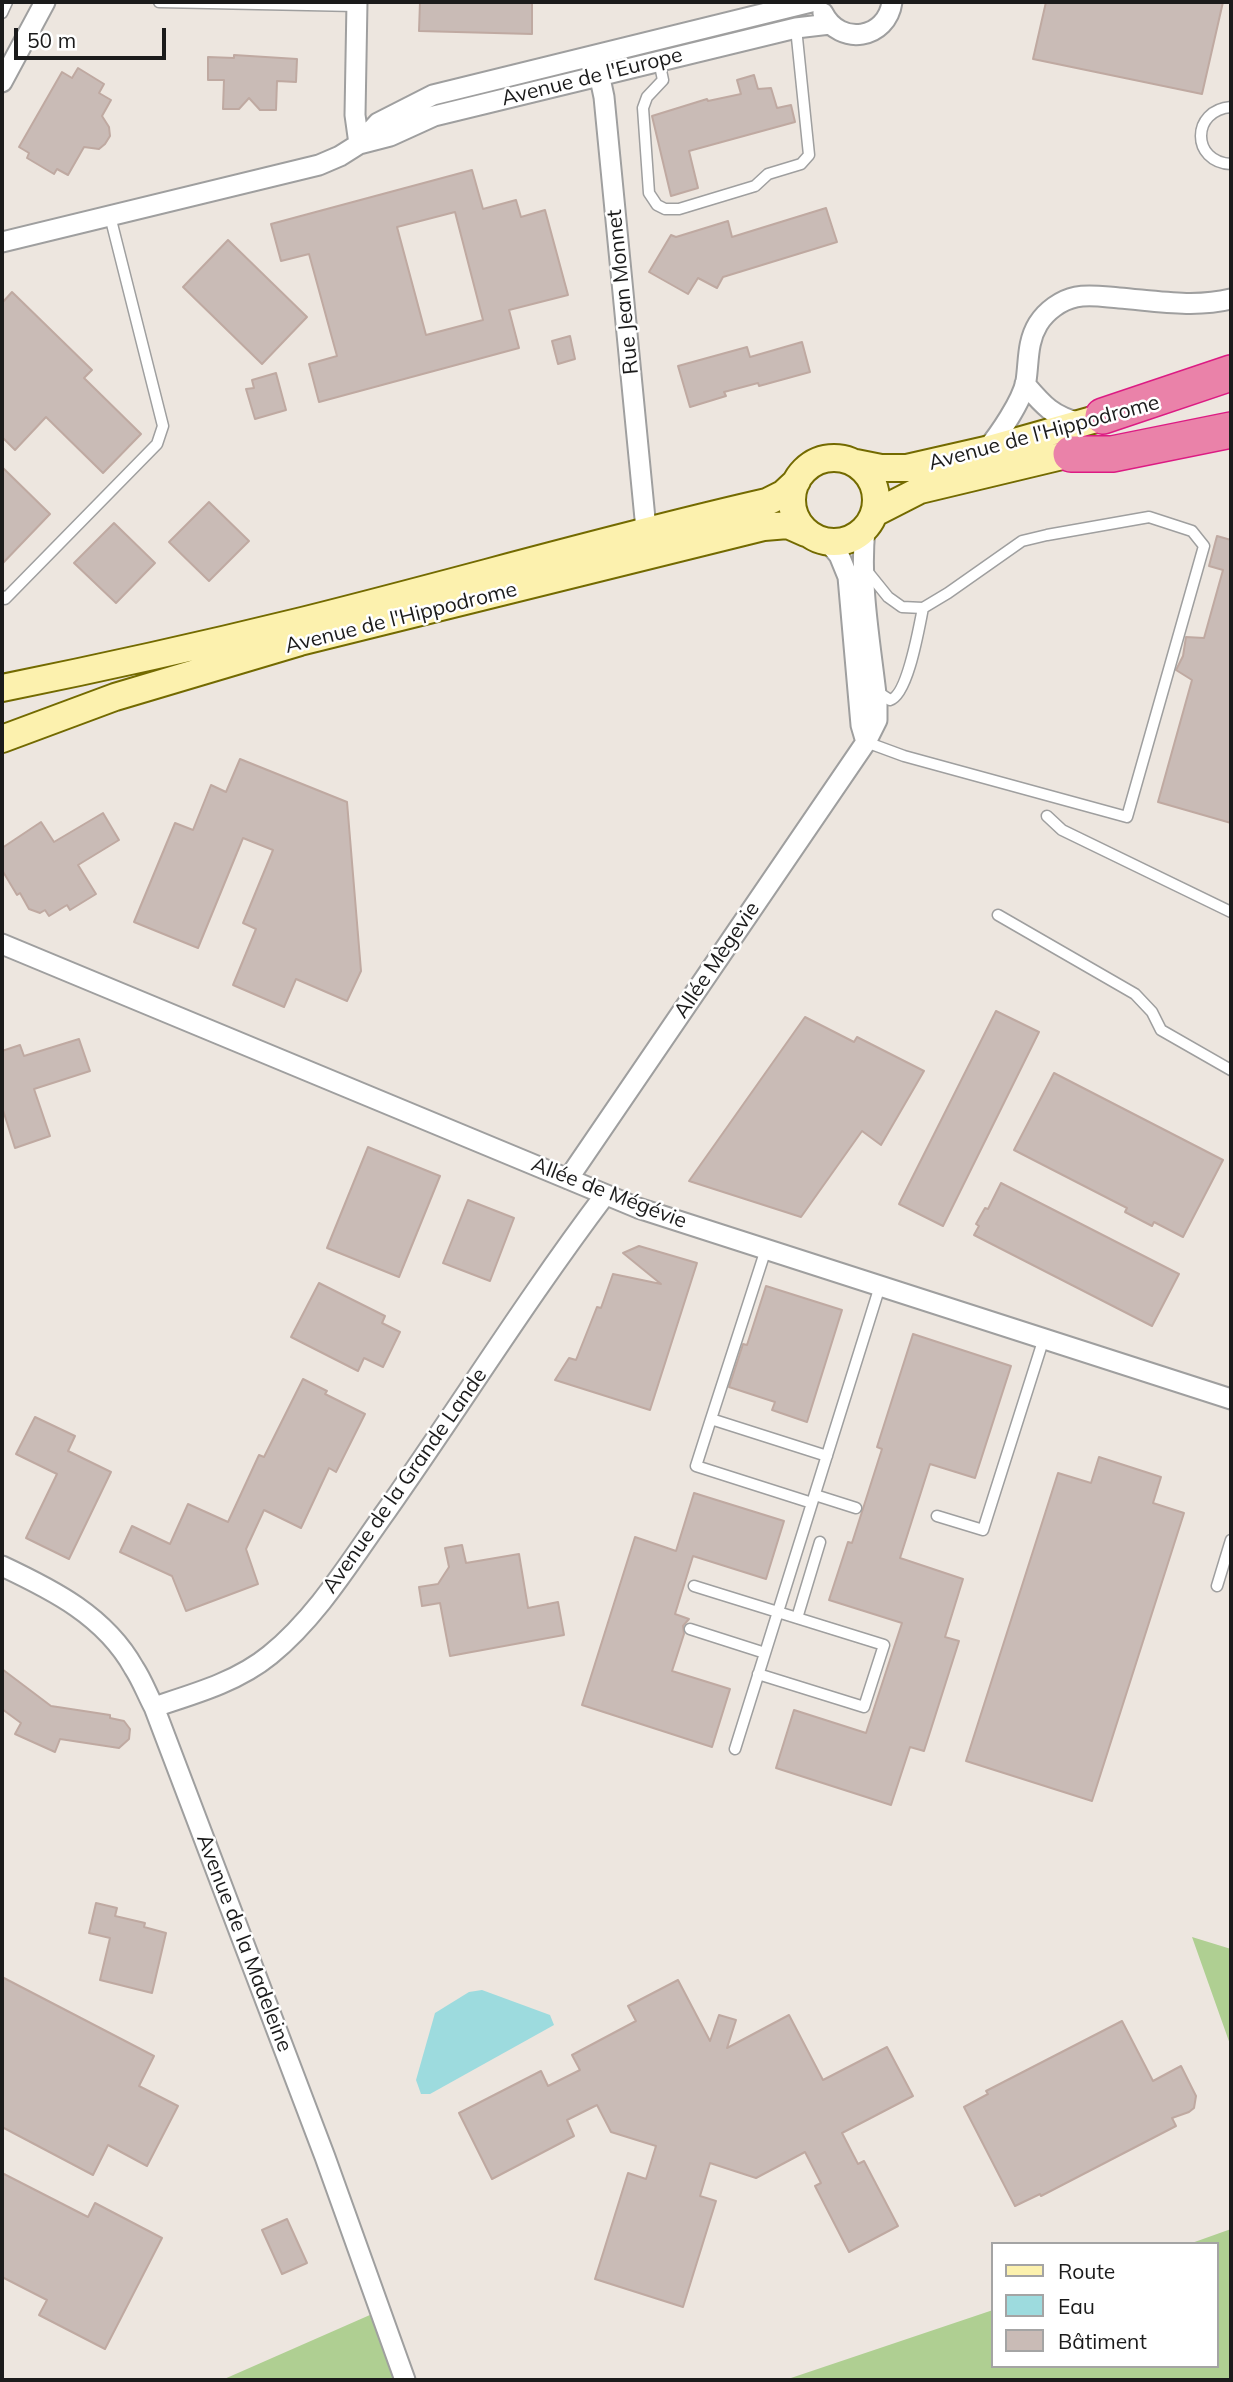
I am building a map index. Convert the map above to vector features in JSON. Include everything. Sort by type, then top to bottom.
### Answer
[{"type":"highway","points":[[1231,373],[1084,431],[1112,454],[1231,430]]},
{"type":"main road","name":"Avenue de l'Hippodrome","points":[[870,521],[920,490],[1084,431],[1231,384]]},
{"type":"main road","name":"Avenue de l'Hippodrome","points":[[856,463],[896,470],[1084,431],[1231,418]]},
{"type":"main road","points":[[834,457],[856,463],[867,472],[874,485],[877,499],[870,521],[851,540],[839,543],[817,537],[797,522],[792,494],[797,481],[812,464],[822,459],[834,457]]},
{"type":"main road","name":"Avenue de l'Hippodrome","points":[[2,688],[299,622],[646,529],[767,502],[783,494],[797,481]]},
{"type":"main road","name":"Avenue de l'Hippodrome","points":[[2,739],[115,697],[300,642],[764,527],[788,525],[817,537]]},
{"type":"street","points":[[2,82],[45,2]]},
{"type":"street","name":"Avenue de l'Europe","points":[[2,242],[319,166],[359,144],[390,136],[434,116],[811,2]]},
{"type":"street","points":[[821,2],[824,16],[830,24],[848,34],[870,33],[886,19],[892,2]]},
{"type":"street","points":[[357,4],[355,115],[359,144]]},
{"type":"street","name":"Avenue de l'Europe","points":[[597,65],[659,61],[796,27],[830,24]]},
{"type":"street","name":"Rue Jean Monnet","points":[[597,65],[646,529]]},
{"type":"street","points":[[986,450],[1000,433],[1025,384],[1030,342],[1038,323],[1064,300],[1092,295],[1171,303],[1209,303],[1231,299]]},
{"type":"street","points":[[1025,384],[1046,408],[1084,431]]},
{"type":"street","name":"Allée Mègevie","points":[[568,1179],[866,742],[877,720],[863,566],[870,521]]},
{"type":"street","points":[[817,537],[839,555],[848,577],[861,725],[866,742]]},
{"type":"street","name":"Allée de Mégévie","points":[[2,944],[638,1208],[1231,1399]]},
{"type":"street","name":"Avenue de la Grande Lande","points":[[154,1707],[218,1685],[246,1671],[268,1657],[311,1615],[404,1486],[604,1195]]},
{"type":"street","name":"Avenue de la Madeleine","points":[[2,1566],[65,1598],[101,1625],[134,1667],[154,1707],[326,2157],[405,2380]]},
{"type":"lane","points":[[2,13],[7,2]]},
{"type":"lane","points":[[159,2],[357,4]]},
{"type":"lane","points":[[659,61],[663,80],[647,97],[643,108],[649,193],[657,205],[665,209],[679,209],[755,186],[768,174],[805,161],[809,155],[796,27]]},
{"type":"lane","points":[[1231,107],[1216,110],[1208,117],[1201,135],[1203,146],[1215,161],[1231,164]]},
{"type":"lane","points":[[2,596],[5,599],[157,444],[161,436],[163,426],[110,216]]},
{"type":"lane","points":[[863,566],[888,597],[902,607],[923,608],[1022,541],[1047,535],[1149,517],[1192,531],[1204,546],[1127,817],[904,756],[866,742]]},
{"type":"lane","points":[[876,691],[890,700],[898,696],[905,683],[923,608]]},
{"type":"lane","points":[[1047,816],[1062,830],[1231,912]]},
{"type":"lane","points":[[998,915],[1135,994],[1152,1012],[1161,1030],[1231,1070]]},
{"type":"lane","points":[[766,1249],[696,1466],[813,1499],[856,1508]]},
{"type":"lane","points":[[735,1749],[880,1286]]},
{"type":"lane","points":[[937,1516],[983,1530],[1044,1338]]},
{"type":"lane","points":[[711,1419],[827,1456]]},
{"type":"lane","points":[[1217,1586],[1231,1540]]},
{"type":"lane","points":[[797,1618],[820,1542]]},
{"type":"lane","points":[[694,1586],[884,1645],[864,1707],[758,1674]]},
{"type":"lane","points":[[690,1629],[765,1653]]},
{"type":"green space","points":[[1192,1937],[1231,1949],[1231,2047]]},
{"type":"green space","points":[[1231,2229],[1231,2380],[785,2380],[992,2310],[992,2368],[1219,2368],[1219,2242],[1195,2242]]},
{"type":"green space","points":[[379,2311],[405,2380],[222,2380]]},
{"type":"water","points":[[482,1990],[550,2015],[554,2025],[430,2094],[421,2094],[416,2080],[435,2013],[469,1992]]},
{"type":"building","points":[[420,2],[532,2],[532,34],[419,31]]},
{"type":"building","points":[[1046,2],[1223,2],[1202,94],[1033,59]]},
{"type":"building","points":[[234,55],[297,59],[296,82],[277,81],[276,110],[260,110],[249,98],[239,109],[223,109],[224,80],[208,80],[208,57],[234,58]]},
{"type":"building","points":[[78,68],[104,84],[99,93],[111,100],[102,116],[109,127],[110,136],[99,149],[84,147],[68,175],[57,169],[54,174],[27,158],[29,153],[19,147],[62,72],[72,78]]},
{"type":"building","points":[[754,75],[758,89],[771,88],[777,108],[791,105],[795,122],[689,151],[698,188],[671,196],[652,116],[707,99],[708,101],[741,94],[737,80]]},
{"type":"building","points":[[472,170],[483,209],[516,200],[521,217],[545,210],[568,295],[509,310],[519,348],[319,402],[309,364],[337,356],[309,254],[281,261],[271,224]],"holes":[[[455,212],[483,320],[426,335],[397,227]]]},
{"type":"building","points":[[826,208],[837,242],[723,277],[717,288],[698,278],[688,294],[649,272],[671,235],[676,237],[728,221],[732,237]]},
{"type":"building","points":[[228,240],[307,317],[262,364],[183,287]]},
{"type":"building","points":[[12,292],[92,370],[84,378],[141,434],[103,473],[46,417],[15,450],[2,437],[2,303]]},
{"type":"building","points":[[570,336],[575,359],[558,364],[552,341]]},
{"type":"building","points":[[802,342],[810,372],[724,392],[726,396],[690,407],[678,366],[747,347],[750,357]]},
{"type":"building","points":[[276,373],[286,410],[255,419],[246,389],[254,388],[252,380]]},
{"type":"building","points":[[2,467],[50,514],[2,564]]},
{"type":"building","points":[[209,502],[249,541],[209,581],[169,542]]},
{"type":"building","points":[[114,523],[155,563],[116,603],[74,563]]},
{"type":"building","points":[[1217,536],[1231,540],[1231,823],[1158,802],[1192,680],[1176,670],[1183,656],[1186,637],[1204,638],[1223,570],[1209,566]]},
{"type":"building","points":[[240,759],[347,802],[361,971],[347,1001],[296,979],[284,1007],[233,985],[256,929],[243,923],[273,850],[243,838],[198,948],[134,922],[175,823],[193,830],[211,785],[226,792]]},
{"type":"building","points":[[103,813],[119,840],[78,865],[96,894],[70,910],[67,905],[49,916],[45,910],[40,913],[29,909],[2,870],[2,848],[41,822],[54,842]]},
{"type":"building","points":[[996,1011],[1039,1032],[943,1226],[899,1204]]},
{"type":"building","points":[[805,1017],[854,1042],[857,1037],[924,1071],[881,1145],[862,1131],[801,1217],[689,1181]]},
{"type":"building","points":[[79,1039],[90,1071],[34,1089],[50,1136],[15,1148],[2,1107],[2,1051],[20,1045],[24,1056]]},
{"type":"building","points":[[1054,1073],[1223,1160],[1183,1237],[1154,1222],[1152,1226],[1125,1212],[1127,1208],[1014,1150]]},
{"type":"building","points":[[368,1147],[440,1176],[399,1277],[327,1248]]},
{"type":"building","points":[[1001,1183],[1179,1274],[1152,1326],[974,1235],[979,1226],[976,1224],[985,1208],[988,1209]]},
{"type":"building","points":[[468,1200],[514,1218],[490,1281],[443,1263]]},
{"type":"building","points":[[639,1246],[697,1263],[650,1410],[555,1380],[569,1358],[576,1360],[597,1307],[601,1308],[613,1274],[661,1284],[623,1253]]},
{"type":"building","points":[[319,1283],[385,1316],[382,1323],[400,1332],[383,1367],[364,1358],[358,1371],[291,1337]]},
{"type":"building","points":[[766,1286],[842,1310],[807,1422],[772,1410],[775,1402],[729,1387],[743,1344],[747,1345]]},
{"type":"building","points":[[913,1334],[1011,1366],[975,1478],[930,1464],[900,1558],[963,1579],[945,1637],[959,1641],[924,1751],[910,1747],[891,1805],[776,1768],[794,1710],[866,1733],[902,1623],[829,1600],[848,1542],[852,1543],[882,1449],[877,1447]]},
{"type":"building","points":[[303,1379],[327,1391],[325,1394],[365,1414],[336,1472],[329,1468],[301,1528],[264,1510],[246,1549],[258,1584],[186,1611],[172,1576],[120,1552],[132,1526],[170,1544],[188,1504],[228,1522],[259,1455],[264,1457]]},
{"type":"building","points":[[35,1417],[75,1436],[68,1451],[111,1472],[69,1559],[26,1538],[57,1474],[16,1454]]},
{"type":"building","points":[[1099,1457],[1161,1477],[1153,1503],[1184,1513],[1092,1801],[966,1761],[1058,1473],[1091,1483]]},
{"type":"building","points":[[694,1493],[784,1521],[766,1579],[693,1556],[675,1614],[689,1619],[683,1626],[684,1634],[672,1671],[730,1689],[712,1747],[582,1705],[635,1537],[676,1551]]},
{"type":"building","points":[[462,1545],[466,1563],[519,1554],[528,1608],[558,1602],[564,1635],[450,1656],[440,1603],[422,1606],[419,1587],[438,1584],[449,1567],[445,1548]]},
{"type":"building","points":[[2,1669],[51,1706],[110,1715],[110,1718],[124,1721],[130,1729],[129,1739],[119,1748],[60,1739],[55,1752],[15,1734],[21,1723],[2,1709]]},
{"type":"building","points":[[96,1903],[117,1908],[115,1916],[145,1923],[144,1927],[166,1933],[152,1993],[100,1980],[110,1938],[89,1933]]},
{"type":"building","points":[[2,1977],[154,2056],[139,2086],[178,2106],[147,2166],[108,2145],[93,2175],[2,2127]]},
{"type":"building","points":[[678,1980],[710,2041],[719,2015],[736,2020],[727,2048],[789,2015],[823,2080],[887,2047],[913,2096],[842,2133],[858,2164],[864,2161],[898,2226],[849,2252],[815,2186],[821,2183],[805,2152],[756,2178],[710,2163],[700,2196],[716,2201],[683,2307],[595,2279],[628,2173],[646,2179],[656,2146],[611,2132],[597,2105],[567,2120],[574,2136],[492,2179],[459,2113],[541,2071],[548,2086],[580,2070],[572,2055],[636,2021],[628,2006]]},
{"type":"building","points":[[1122,2021],[1153,2081],[1181,2066],[1196,2096],[1194,2108],[1172,2118],[1176,2126],[1041,2196],[1040,2194],[1015,2206],[964,2107],[988,2094],[986,2091]]},
{"type":"building","points":[[2,2173],[88,2217],[95,2203],[162,2238],[105,2349],[39,2315],[47,2300],[2,2277]]},
{"type":"building","points":[[287,2219],[307,2263],[282,2274],[262,2230]]}]
